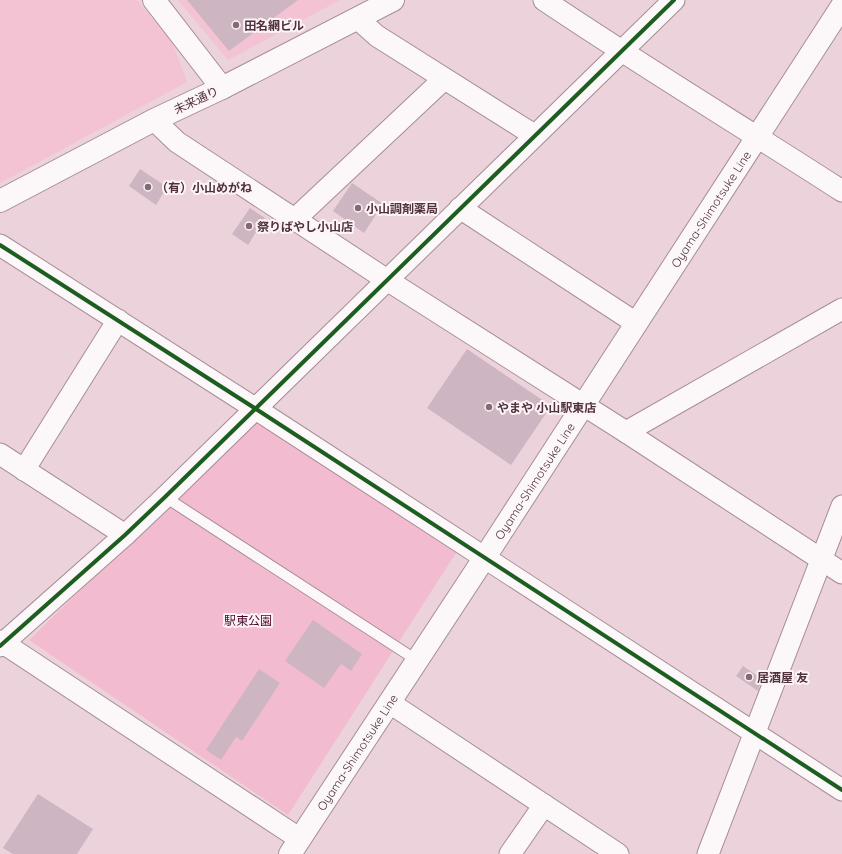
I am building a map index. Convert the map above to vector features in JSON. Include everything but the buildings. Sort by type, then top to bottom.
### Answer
[{"type":"main road","points":[[154,0],[222,88]]},
{"type":"main road","name":"未来通り","points":[[0,201],[154,120],[222,88],[393,0]]},
{"type":"main road","name":"Oyama-Shimotsuke Line","points":[[295,846],[418,661],[636,322],[842,6]]},
{"type":"street","points":[[544,0],[620,51],[842,191]]},
{"type":"street","points":[[295,846],[1,643],[125,535],[165,497],[620,51],[674,0]]},
{"type":"street","points":[[358,19],[377,36],[534,135]]},
{"type":"street","points":[[295,219],[444,78]]},
{"type":"street","points":[[154,120],[177,142],[387,280],[626,432],[842,573]]},
{"type":"street","points":[[460,208],[636,322]]},
{"type":"street","points":[[0,245],[256,408],[842,790]]},
{"type":"street","points":[[626,432],[842,309]]},
{"type":"street","points":[[24,470],[118,320]]},
{"type":"street","points":[[0,454],[125,535]]},
{"type":"street","points":[[708,854],[842,506]]},
{"type":"street","points":[[390,703],[618,854]]},
{"type":"street","points":[[510,854],[544,805]]},
{"type":"lane","points":[[165,497],[418,661]]},
{"type":"shaded area","points":[[0,0],[137,0],[172,42],[187,82],[0,183]]},
{"type":"shaded area","points":[[178,0],[340,0],[228,60]]},
{"type":"green space","name":"駅東公園","points":[[258,418],[461,545],[288,815],[29,640]]},
{"type":"cycle path","points":[[0,646],[125,535],[165,497],[674,0]]},
{"type":"cycle path","points":[[0,245],[256,409],[842,790]]},
{"type":"place","name":"田名網ビル","points":[[236,25]]},
{"type":"place","name":"（有）小山めがね","points":[[148,187]]},
{"type":"place","name":"小山調剤薬局","points":[[358,208]]},
{"type":"place","name":"祭りばやし小山店","points":[[249,226]]},
{"type":"place","name":"やまや 小山駅東店","points":[[489,407]]},
{"type":"place","name":"居酒屋 友","points":[[749,677]]}]
